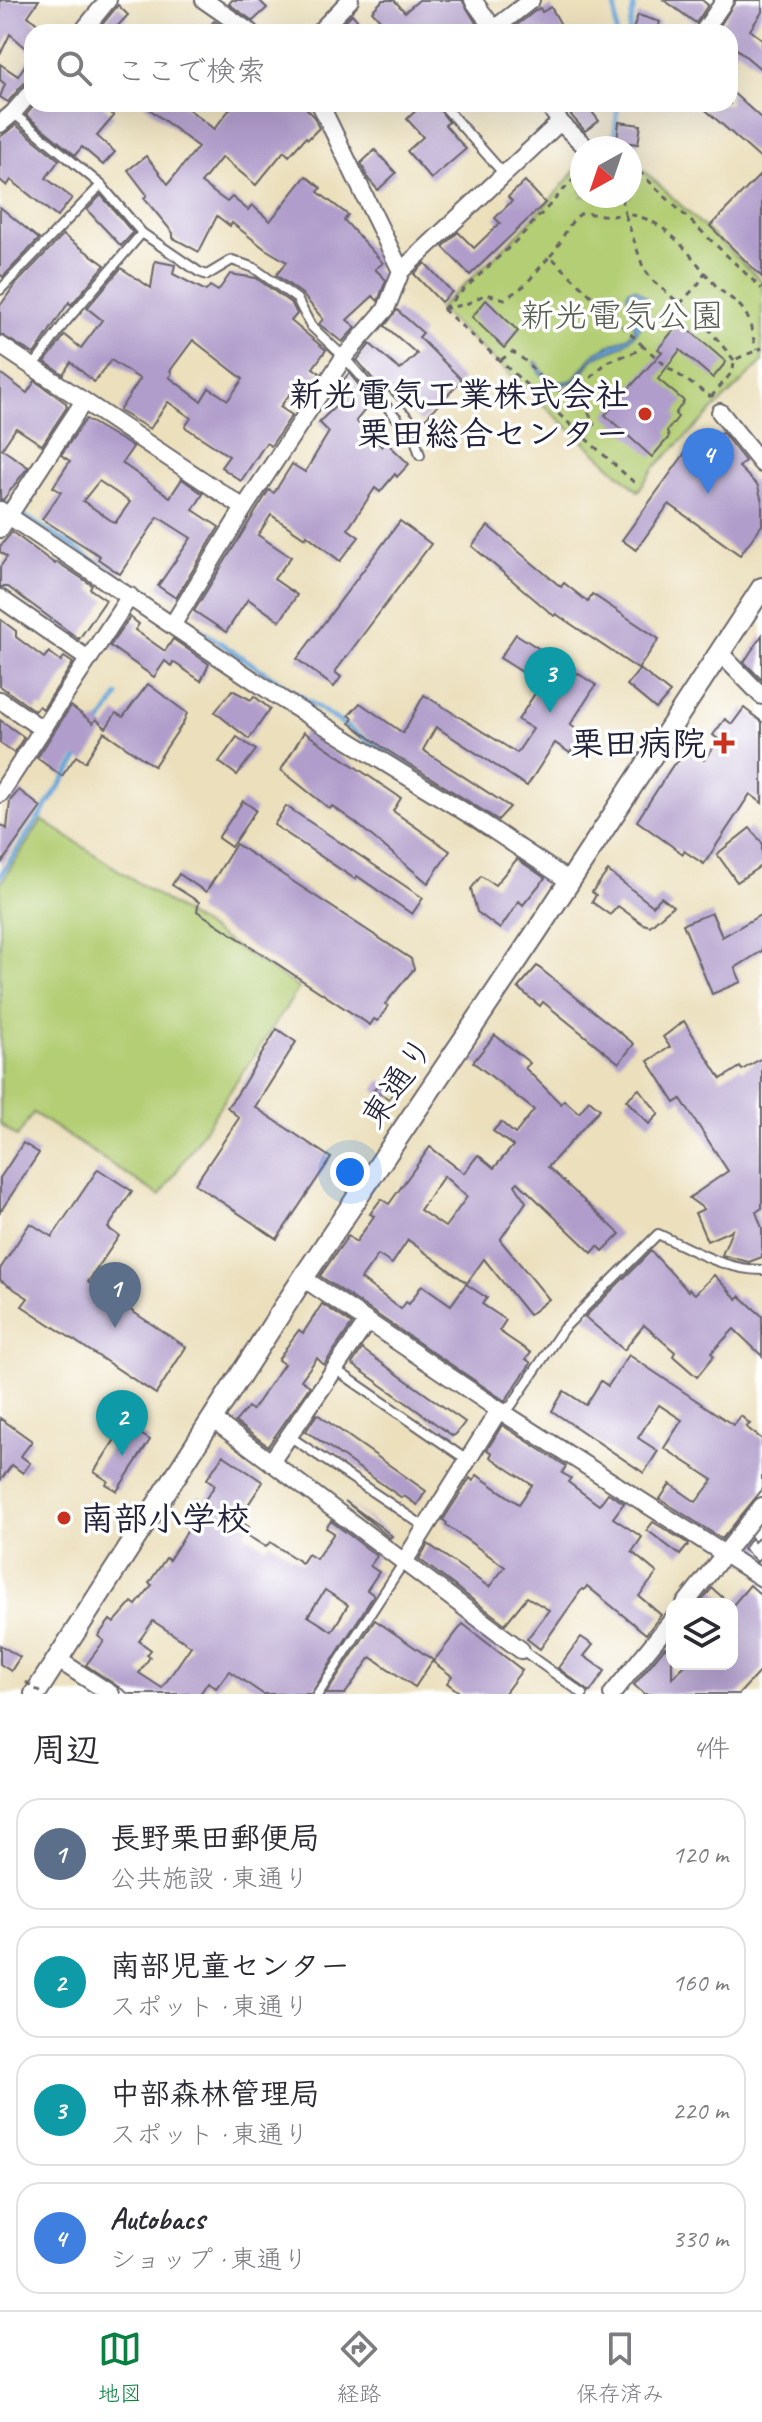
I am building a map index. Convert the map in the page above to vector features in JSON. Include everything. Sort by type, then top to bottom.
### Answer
[{"type":"street","points":[[88,24],[108,0]]},
{"type":"street","points":[[204,0],[238,24]]},
{"type":"street","points":[[327,24],[350,0]]},
{"type":"street","points":[[473,0],[489,24]]},
{"type":"street","points":[[502,24],[531,0]]},
{"type":"street","points":[[708,24],[725,0]]},
{"type":"street","points":[[4,114],[24,98]]},
{"type":"street","points":[[324,112],[401,271]]},
{"type":"street","points":[[553,112],[575,136]]},
{"type":"street","points":[[173,624],[244,508],[344,357],[386,309],[401,271],[560,122]]},
{"type":"street","points":[[0,345],[244,508]]},
{"type":"street","points":[[84,401],[3,518],[130,596],[283,700],[478,820],[569,881]]},
{"type":"street","points":[[720,412],[762,464]]},
{"type":"street","name":"東通り","points":[[30,1688],[57,1659],[303,1278],[762,588]]},
{"type":"street","points":[[1,791],[130,596]]},
{"type":"street","points":[[0,598],[88,659]]},
{"type":"street","points":[[720,653],[762,696]]},
{"type":"street","points":[[0,700],[42,729]]},
{"type":"street","points":[[303,1278],[499,1410],[762,1578]]},
{"type":"street","points":[[271,1462],[367,1322]]},
{"type":"street","points":[[404,1562],[499,1410]]},
{"type":"street","points":[[212,1419],[521,1650]]},
{"type":"street","points":[[690,1598],[762,1506]]},
{"type":"street","points":[[612,1694],[666,1627]]},
{"type":"street","points":[[57,1659],[111,1694]]},
{"type":"lane","points":[[449,112],[503,173]]},
{"type":"lane","points":[[4,114],[101,185],[142,233],[199,272],[207,275],[232,260],[254,268],[297,299],[311,326],[344,357],[415,439],[420,455]]},
{"type":"lane","points":[[1,286],[101,185]]},
{"type":"lane","points":[[33,367],[63,325],[142,233]]},
{"type":"lane","points":[[499,1410],[511,1406],[563,1329],[658,1234],[719,1263],[762,1270]]},
{"type":"lane","points":[[335,1369],[468,1461]]},
{"type":"lane","points":[[289,1436],[425,1528]]},
{"type":"lane","points":[[318,1694],[404,1562]]},
{"type":"lane","points":[[521,1650],[583,1694]]},
{"type":"path","points":[[642,174],[762,289]]},
{"type":"path","points":[[443,309],[519,238],[570,183]]},
{"type":"path","points":[[624,208],[643,267],[652,280],[708,328],[734,360],[733,371],[711,397]]},
{"type":"path","points":[[443,309],[466,304],[486,294],[505,299],[525,285],[560,246],[567,227],[582,213],[638,215],[672,234],[746,313],[759,349],[734,360]]},
{"type":"path","points":[[550,256],[643,346],[711,397],[720,412]]},
{"type":"path","points":[[680,304],[705,272]]},
{"type":"path","points":[[443,309],[638,486]]},
{"type":"path","points":[[500,361],[512,352],[519,355],[549,386],[569,393],[578,390],[607,362],[643,346]]},
{"type":"path","points":[[578,390],[594,424],[585,438]]},
{"type":"path","points":[[30,1688],[43,1694]]},
{"type":"green space","name":"新光電気公園","points":[[642,169],[762,281],[762,362],[654,468],[638,491],[438,309],[495,256],[570,177],[570,208],[642,208]]},
{"type":"green space","points":[[42,820],[299,988],[160,1196],[33,1113],[17,1137],[0,1124],[0,884]]},
{"type":"water","points":[[635,288],[647,298],[648,305],[642,324],[628,341],[594,359],[573,382],[555,383],[549,381],[540,373],[535,362],[549,380],[573,380],[596,352],[634,331],[635,312],[627,296],[629,289]]},
{"type":"building","points":[[0,0],[39,0],[28,16],[38,24],[24,24],[24,46],[10,34],[0,55]]},
{"type":"building","points":[[232,0],[259,0],[267,8],[253,21],[229,4]]},
{"type":"building","points":[[383,0],[394,0],[405,12],[419,0],[462,0],[476,23],[384,24],[372,11]]},
{"type":"building","points":[[664,0],[702,0],[708,5],[696,23]]},
{"type":"building","points":[[736,0],[762,0],[762,12],[750,30],[762,39],[762,70],[738,50],[738,24],[721,24]]},
{"type":"building","points":[[118,5],[128,15],[120,24],[103,24]]},
{"type":"building","points":[[551,7],[561,24],[519,24],[540,8],[542,12]]},
{"type":"building","points":[[352,14],[361,24],[342,24]]},
{"type":"building","points":[[638,15],[660,22],[659,24],[635,24]]},
{"type":"building","points":[[0,64],[18,76],[24,67],[24,83],[8,102],[0,97],[5,84],[0,80]]},
{"type":"building","points":[[738,97],[762,119],[762,160],[708,112],[738,112]]},
{"type":"building","points":[[28,112],[110,112],[114,116],[97,136],[115,152],[103,165],[82,147],[75,155],[26,115]]},
{"type":"building","points":[[153,112],[192,112],[214,129],[228,112],[310,112],[313,115],[319,128],[289,156],[284,151],[256,185],[222,157],[201,183],[227,202],[232,197],[248,210],[252,205],[270,221],[306,176],[321,188],[318,192],[348,215],[344,220],[383,263],[375,269],[386,280],[378,301],[373,296],[347,320],[356,327],[342,342],[319,324],[323,319],[302,294],[276,275],[287,262],[232,223],[230,226],[217,216],[199,252],[173,238],[173,233],[144,198],[147,195],[128,170],[146,156],[168,184],[198,147]]},
{"type":"building","points":[[414,112],[441,112],[449,122],[445,125],[466,149],[431,179],[407,151],[423,137],[407,119]]},
{"type":"building","points":[[568,112],[592,112],[599,121],[585,131]]},
{"type":"building","points":[[619,122],[641,125],[639,136],[618,136]]},
{"type":"building","points":[[16,125],[59,160],[46,178],[72,198],[57,217],[11,180],[7,186],[0,180],[0,137]]},
{"type":"building","points":[[375,150],[396,173],[378,190],[361,163]]},
{"type":"building","points":[[762,173],[762,277],[710,226]]},
{"type":"building","points":[[525,181],[545,203],[470,275],[443,247],[458,232],[474,248],[500,223],[495,218],[512,201],[508,197]]},
{"type":"building","points":[[101,195],[133,233],[121,246],[87,210]]},
{"type":"building","points":[[0,207],[39,239],[3,277],[0,274]]},
{"type":"building","points":[[63,235],[105,265],[71,305],[69,302],[34,354],[0,334],[0,306],[14,286]]},
{"type":"building","points":[[155,261],[175,265],[173,274],[206,291],[210,286],[218,291],[230,274],[256,278],[292,304],[297,314],[291,321],[326,350],[313,368],[320,373],[309,389],[299,382],[280,407],[292,415],[271,446],[266,443],[241,481],[221,467],[229,456],[185,427],[191,418],[168,402],[150,429],[119,411],[140,379],[111,360],[94,382],[71,362],[63,374],[45,362],[65,335],[81,348],[102,320],[87,308],[121,268],[151,288]],"holes":[[[193,340],[243,379],[228,400],[209,388],[201,401],[169,377],[170,371]]]},
{"type":"building","points":[[425,263],[452,292],[441,302],[414,274]]},
{"type":"building","points":[[486,300],[518,331],[504,348],[472,317]]},
{"type":"building","points":[[397,310],[423,333],[419,337],[462,380],[421,423],[384,387],[382,390],[357,360],[370,344],[400,370],[417,354],[385,326]]},
{"type":"building","points":[[680,322],[726,362],[713,378],[680,350],[658,379],[684,401],[675,414],[678,417],[667,431],[669,437],[652,457],[605,415],[662,352],[658,349]]},
{"type":"building","points":[[0,373],[27,393],[35,381],[66,403],[67,407],[42,445],[16,428],[2,449],[28,467],[3,500],[0,499]]},
{"type":"building","points":[[349,373],[372,401],[356,421],[382,447],[386,442],[409,464],[397,477],[395,474],[380,492],[375,488],[348,529],[359,537],[340,561],[307,535],[305,538],[271,515],[258,535],[291,557],[274,579],[297,595],[280,621],[248,599],[226,632],[194,611],[269,490],[274,493],[292,464],[305,472],[329,432],[319,422],[340,402],[332,395]]},
{"type":"building","points":[[86,419],[133,447],[122,463],[170,497],[182,479],[203,494],[193,510],[219,527],[176,598],[158,586],[191,538],[158,517],[120,574],[98,559],[100,556],[42,519],[61,492],[53,487],[70,461],[61,455]],"holes":[[[99,481],[130,502],[115,523],[83,501]]]},
{"type":"building","points":[[722,432],[745,461],[739,467],[758,486],[762,502],[762,525],[740,555],[669,504],[636,550],[622,540],[685,453],[713,444]]},
{"type":"building","points":[[400,521],[431,544],[335,672],[341,677],[334,687],[297,659]]},
{"type":"building","points":[[488,526],[561,587],[564,583],[588,602],[592,594],[659,639],[638,669],[556,614],[554,616],[472,546]]},
{"type":"building","points":[[12,532],[55,564],[57,562],[92,585],[90,589],[106,600],[79,639],[8,587],[0,587],[0,567],[7,557],[0,552],[0,546]]},
{"type":"building","points":[[130,617],[139,624],[135,630],[165,651],[173,639],[209,664],[201,681],[173,662],[171,666],[165,661],[154,677],[110,646]]},
{"type":"building","points":[[0,619],[16,631],[16,637],[44,658],[49,652],[61,661],[64,657],[73,663],[43,709],[39,706],[35,711],[0,686]]},
{"type":"building","points":[[516,634],[596,685],[570,725],[583,733],[570,753],[555,743],[527,786],[436,727],[423,750],[510,807],[498,820],[385,749],[350,723],[353,718],[349,715],[360,703],[403,733],[424,695],[517,753],[533,729],[518,720],[541,684],[500,658]]},
{"type":"building","points":[[762,635],[762,680],[744,662]]},
{"type":"building","points":[[640,669],[670,693],[656,709],[627,685]]},
{"type":"building","points":[[148,684],[187,713],[154,766],[104,732],[85,762],[76,756],[62,776],[37,758],[71,706],[93,723],[96,719],[106,728],[116,713],[123,717]]},
{"type":"building","points":[[232,690],[251,700],[254,696],[270,709],[249,739],[215,712]]},
{"type":"building","name":"栗田病院","points":[[744,708],[762,722],[762,803],[750,794],[704,864],[684,851],[683,854],[637,821],[673,765],[692,752],[704,760],[719,740],[713,735],[725,719],[732,724]]},
{"type":"building","points":[[0,720],[24,737],[14,753],[0,743]]},
{"type":"building","points":[[304,732],[401,798],[393,811],[450,851],[428,883],[356,823],[332,806],[330,809],[281,770]]},
{"type":"building","points":[[237,737],[256,750],[237,775],[219,762]]},
{"type":"building","points":[[19,790],[41,807],[0,865],[0,824],[7,829],[10,801]]},
{"type":"building","points":[[243,801],[256,810],[231,847],[218,838]]},
{"type":"building","points":[[286,806],[423,898],[412,914],[274,825]]},
{"type":"building","points":[[750,828],[762,843],[762,865],[737,882],[717,854]]},
{"type":"building","points":[[236,844],[411,959],[414,969],[385,1004],[388,1006],[378,1021],[374,1019],[370,1025],[197,911],[199,902],[172,885],[179,874],[206,892]]},
{"type":"building","points":[[517,859],[545,878],[523,905],[519,901],[500,929],[477,912],[471,889],[481,876],[495,885]]},
{"type":"building","points":[[608,871],[653,906],[661,897],[673,906],[650,926],[618,906],[610,915],[592,902],[596,895],[592,892]]},
{"type":"building","points":[[712,913],[722,937],[762,914],[762,951],[735,968],[741,982],[712,994],[683,924]]},
{"type":"building","points":[[537,966],[634,1044],[619,1063],[543,1002],[540,1006],[518,988]]},
{"type":"building","points":[[684,1021],[721,1079],[762,1058],[762,1208],[756,1212],[762,1228],[762,1257],[749,1262],[722,1255],[732,1230],[707,1241],[695,1213],[704,1209],[689,1198],[728,1171],[681,1099],[675,1103],[648,1061],[670,1047],[663,1037]]},
{"type":"building","points":[[277,1029],[296,1042],[255,1107],[331,1158],[277,1239],[195,1184],[239,1118],[227,1107]]},
{"type":"building","points":[[495,1035],[530,1063],[525,1068],[561,1104],[564,1100],[579,1113],[589,1100],[600,1109],[548,1167],[620,1234],[603,1251],[598,1246],[592,1253],[518,1182],[515,1185],[526,1202],[500,1240],[549,1299],[529,1315],[484,1259],[467,1283],[408,1240],[392,1264],[378,1255],[361,1279],[401,1309],[406,1302],[409,1304],[422,1285],[451,1305],[466,1284],[487,1298],[482,1304],[506,1320],[499,1331],[531,1353],[526,1359],[531,1363],[505,1401],[320,1276],[348,1236],[356,1242],[374,1216],[370,1214],[381,1199],[389,1204],[430,1147],[464,1173],[478,1155],[494,1168],[513,1146],[493,1131],[501,1122],[515,1134],[534,1110],[473,1062]],"holes":[[[444,1176],[467,1197],[445,1227],[420,1210]]]},
{"type":"building","points":[[381,1080],[395,1090],[389,1099],[374,1090]]},
{"type":"building","points":[[639,1089],[659,1114],[649,1124],[626,1100]]},
{"type":"building","points":[[23,1143],[39,1153],[0,1212],[0,1178]]},
{"type":"building","points":[[98,1169],[132,1191],[108,1228],[119,1236],[88,1282],[186,1347],[156,1394],[22,1306],[28,1298],[0,1280],[0,1269],[30,1223],[52,1237]]},
{"type":"building","points":[[651,1251],[688,1291],[695,1294],[714,1275],[737,1299],[740,1296],[762,1316],[762,1356],[734,1329],[711,1353],[714,1356],[697,1377],[673,1356],[675,1352],[644,1325],[624,1350],[585,1317]]},
{"type":"building","points":[[322,1304],[352,1324],[324,1365],[317,1358],[301,1380],[310,1386],[268,1446],[235,1422],[248,1407],[252,1410],[284,1364],[278,1360],[299,1330],[303,1333]]},
{"type":"building","points":[[362,1349],[465,1422],[456,1434],[453,1436],[352,1364]]},
{"type":"building","points":[[629,1355],[733,1425],[741,1416],[750,1424],[746,1427],[762,1439],[762,1490],[722,1539],[660,1499],[670,1484],[696,1502],[713,1480],[664,1448],[682,1420],[659,1405],[638,1438],[658,1451],[644,1473],[552,1411],[564,1391],[586,1405],[601,1381],[608,1386]]},
{"type":"building","points":[[317,1414],[426,1491],[417,1505],[404,1496],[402,1498],[306,1431]]},
{"type":"building","points":[[0,1418],[32,1441],[21,1456],[30,1463],[23,1473],[12,1465],[0,1481]]},
{"type":"building","points":[[125,1424],[150,1440],[117,1491],[94,1472]]},
{"type":"building","points":[[502,1425],[566,1466],[562,1473],[571,1478],[568,1482],[599,1505],[608,1493],[624,1503],[613,1518],[642,1537],[632,1552],[657,1573],[639,1596],[661,1615],[646,1634],[587,1586],[540,1649],[527,1639],[549,1610],[527,1597],[505,1624],[419,1559],[428,1544],[489,1587],[505,1567],[443,1520],[470,1478],[473,1481],[477,1475],[519,1504],[532,1485],[490,1457],[492,1453],[487,1450]]},
{"type":"building","points":[[223,1455],[263,1482],[238,1520],[249,1527],[245,1534],[266,1547],[270,1542],[302,1563],[308,1554],[316,1559],[334,1533],[326,1528],[331,1521],[377,1556],[370,1566],[379,1572],[367,1590],[374,1595],[311,1694],[263,1694],[229,1671],[216,1688],[208,1682],[200,1694],[129,1694],[86,1665],[104,1641],[98,1636],[110,1620],[114,1623],[132,1602],[136,1605],[152,1585],[149,1583],[166,1558],[169,1560],[193,1522],[184,1516],[195,1499],[202,1504],[215,1485],[207,1479]],"holes":[[[325,1590],[348,1605],[332,1631],[308,1616]],[[153,1621],[191,1646],[162,1688],[139,1673],[151,1650],[139,1641]]]},
{"type":"building","points":[[345,1501],[381,1527],[392,1536],[390,1538]]},
{"type":"building","points":[[653,1522],[689,1544],[680,1555],[647,1530]]},
{"type":"building","points":[[762,1535],[762,1557],[757,1562],[743,1549],[751,1538],[754,1542]]},
{"type":"building","points":[[750,1585],[762,1596],[762,1669],[739,1694],[644,1694],[634,1685],[665,1647],[666,1670],[672,1670],[672,1678],[680,1670],[738,1670],[738,1599]]},
{"type":"building","points":[[712,1588],[723,1598],[704,1598]]},
{"type":"building","points":[[375,1620],[433,1660],[415,1687],[371,1657],[345,1694],[326,1694]]},
{"type":"building","points":[[463,1624],[522,1670],[504,1694],[462,1694],[447,1683],[452,1676],[433,1662]]},
{"type":"building","points":[[581,1637],[593,1645],[584,1656],[605,1671],[590,1692],[558,1668]]},
{"type":"building","points":[[0,1645],[20,1657],[11,1671],[0,1664]]},
{"type":"waterway","points":[[615,0],[616,24]]},
{"type":"waterway","points":[[630,24],[635,0]]},
{"type":"waterway","points":[[614,136],[617,112]]},
{"type":"waterway","points":[[0,499],[8,504]]},
{"type":"waterway","points":[[20,513],[171,610]]},
{"type":"waterway","points":[[189,622],[415,772]]},
{"type":"waterway","points":[[97,728],[118,696]]},
{"type":"waterway","points":[[0,876],[81,754]]},
{"type":"place","name":"新光電気工業株式会社 栗田総合センター","points":[[645,414]]},
{"type":"place","name":"Autobacs","points":[[708,494]]},
{"type":"place","name":"中部森林管理局","points":[[550,713]]},
{"type":"place","name":"栗田病院","points":[[724,743]]},
{"type":"place","name":"長野栗田郵便局","points":[[115,1328]]},
{"type":"place","name":"南部児童センター","points":[[122,1456]]},
{"type":"place","name":"南部小学校","points":[[64,1518]]}]
